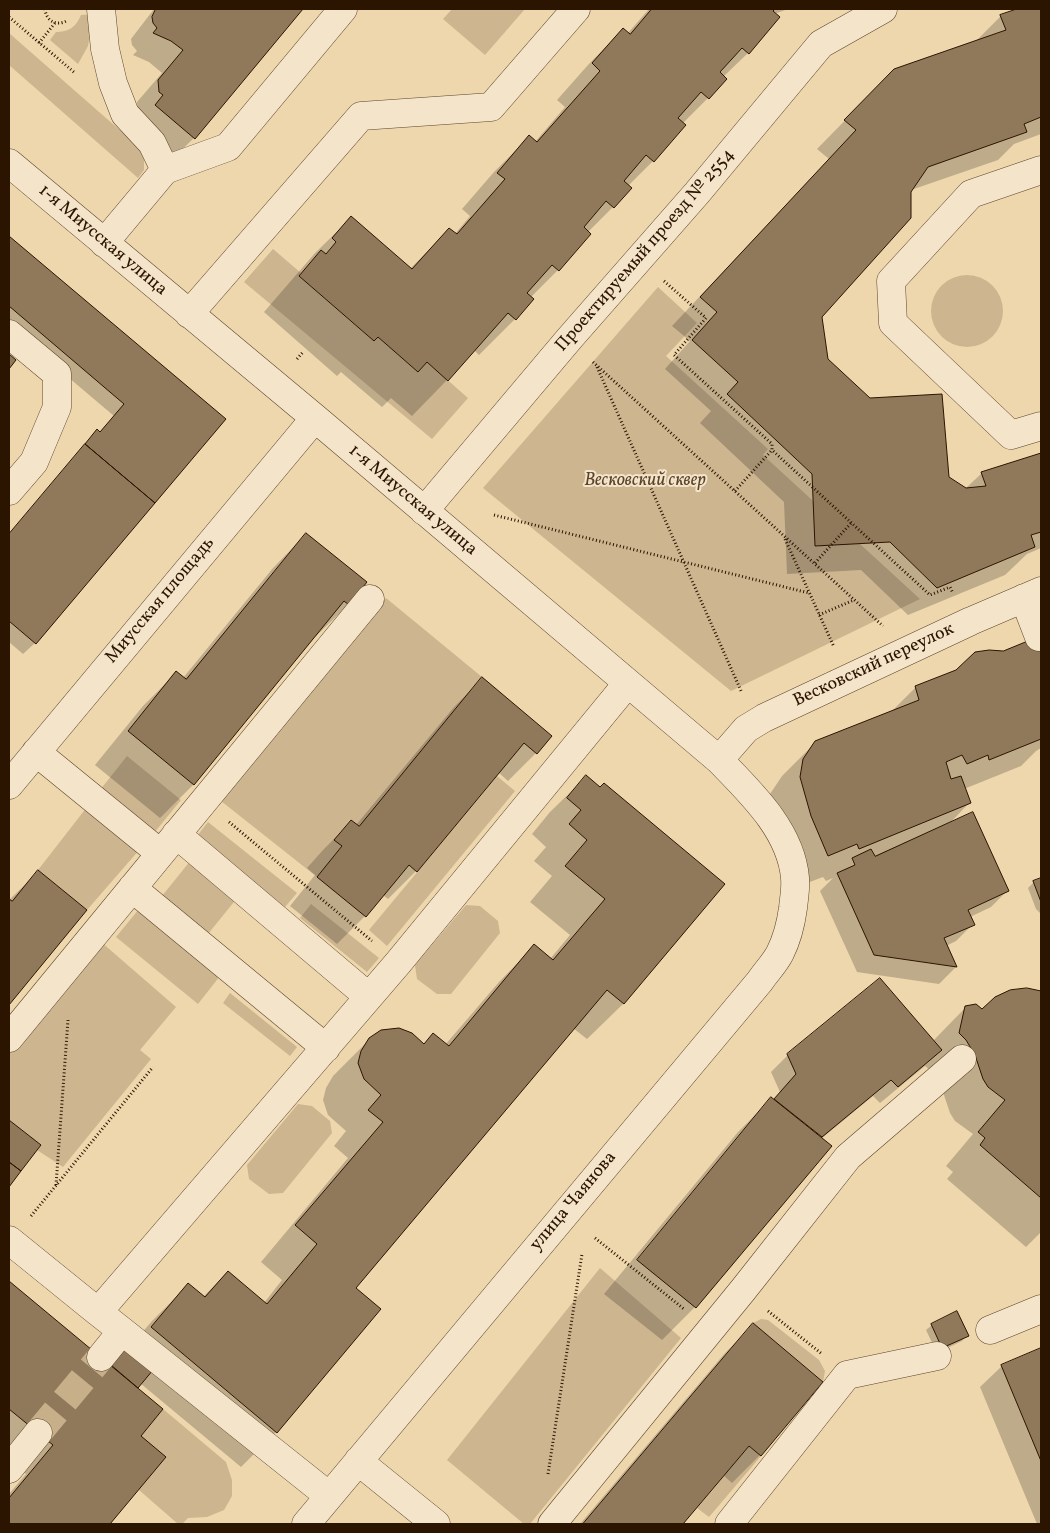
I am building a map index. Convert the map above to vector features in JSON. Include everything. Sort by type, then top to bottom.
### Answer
[{"type":"street","points":[[102,9],[105,49],[113,83],[125,114],[152,143],[165,170]]},
{"type":"street","points":[[104,243],[165,170],[228,147],[343,9]]},
{"type":"street","points":[[189,314],[361,116],[491,107],[576,9]]},
{"type":"street","name":"Проектируемый проезд № 2554","points":[[424,511],[697,193],[821,44],[883,9]]},
{"type":"street","name":"1-я Миусская улица","points":[[9,163],[315,418],[719,760],[764,808],[782,836],[791,861]]},
{"type":"street","points":[[1041,170],[971,194],[892,281],[892,323],[1011,435],[1041,426]]},
{"type":"street","points":[[9,334],[58,374],[57,407],[34,462],[9,491]]},
{"type":"street","name":"Миусская площадь","points":[[9,785],[315,418]]},
{"type":"street","points":[[1033,595],[1039,637]]},
{"type":"street","name":"Весковский переулок","points":[[719,760],[746,729],[764,718],[962,625],[1033,595]]},
{"type":"street","points":[[9,1038],[370,599]]},
{"type":"street","points":[[98,1312],[398,963],[627,684]]},
{"type":"street","points":[[36,752],[168,844],[369,997]]},
{"type":"street","name":"улица Чаянова","points":[[306,1524],[753,988],[780,953],[791,924],[794,902],[795,877],[791,861]]},
{"type":"street","points":[[132,888],[326,1048]]},
{"type":"street","points":[[552,1524],[743,1290],[848,1156],[962,1059]]},
{"type":"street","points":[[10,1241],[330,1496]]},
{"type":"street","points":[[990,1330],[1041,1309]]},
{"type":"street","points":[[100,1357],[122,1331]]},
{"type":"street","points":[[729,1524],[847,1375],[937,1356]]},
{"type":"street","points":[[13,1456],[38,1433]]},
{"type":"street","points":[[358,1461],[436,1524]]},
{"type":"path","points":[[45,9],[48,18],[55,23],[64,22],[71,16]]},
{"type":"path","points":[[9,17],[82,78]]},
{"type":"path","points":[[39,43],[55,23]]},
{"type":"path","points":[[660,277],[706,318],[674,355],[772,444],[772,450],[735,491]]},
{"type":"path","points":[[589,358],[884,627]]},
{"type":"path","points":[[596,365],[743,695]]},
{"type":"path","points":[[772,450],[930,595],[950,587],[953,594]]},
{"type":"path","points":[[494,515],[809,593]]},
{"type":"path","points":[[815,563],[852,522]]},
{"type":"path","points":[[784,536],[835,651]]},
{"type":"path","points":[[819,615],[854,600]]},
{"type":"path","points":[[203,801],[398,963]]},
{"type":"path","points":[[56,1186],[68,1015]]},
{"type":"path","points":[[10,1241],[153,1067]]},
{"type":"path","points":[[595,1238],[710,1330]]},
{"type":"path","points":[[547,1476],[582,1254]]},
{"type":"path","points":[[743,1290],[847,1375]]},
{"type":"green space","points":[[452,9],[525,9],[485,55],[443,19]]},
{"type":"green space","points":[[93,14],[88,46],[78,64],[50,40],[56,32],[72,28],[81,15]]},
{"type":"green space","points":[[9,33],[139,147],[144,159],[144,170],[138,178],[9,65]]},
{"type":"green space","points":[[273,249],[301,273],[299,276],[374,341],[378,337],[418,372],[427,362],[468,398],[432,439],[244,282]]},
{"type":"green space","points":[[967,275],[981,278],[993,285],[1000,297],[1003,311],[1000,325],[993,337],[981,344],[967,347],[953,344],[941,337],[934,325],[931,311],[934,297],[941,285],[953,278]]},
{"type":"green space","name":"Весковский сквер","points":[[658,287],[697,323],[666,356],[768,449],[763,455],[920,599],[731,691],[483,488]]},
{"type":"green space","points":[[386,598],[482,677],[359,826],[350,820],[335,839],[342,846],[317,877],[221,801]]},
{"type":"green space","points":[[127,756],[181,800],[154,833],[100,790]]},
{"type":"green space","points":[[497,776],[515,791],[387,946],[369,930]]},
{"type":"green space","points":[[87,807],[140,849],[87,910],[38,870]]},
{"type":"green space","points":[[208,822],[297,893],[285,907],[197,836]]},
{"type":"green space","points":[[191,860],[238,897],[208,934],[162,896]]},
{"type":"green space","points":[[311,904],[379,958],[367,972],[300,918]]},
{"type":"green space","points":[[466,905],[480,906],[498,921],[500,933],[451,994],[437,994],[417,979],[415,965]]},
{"type":"green space","points":[[139,909],[220,976],[198,1004],[116,937]]},
{"type":"green space","points":[[100,941],[176,1007],[140,1050],[151,1059],[63,1167],[37,1150],[41,1145],[9,1120],[9,1050]]},
{"type":"green space","points":[[230,993],[297,1047],[290,1056],[223,1003]]},
{"type":"green space","points":[[298,1104],[312,1106],[330,1121],[332,1133],[283,1193],[269,1194],[249,1179],[247,1165]]},
{"type":"green space","points":[[600,1268],[681,1338],[530,1524],[524,1524],[447,1460]]},
{"type":"green space","points":[[761,1319],[768,1320],[819,1360],[825,1371],[823,1382],[753,1323]]},
{"type":"green space","points":[[163,1409],[226,1462],[232,1480],[232,1496],[224,1510],[207,1517],[188,1518],[182,1524],[178,1524],[139,1490],[141,1436]]},
{"type":"green space","points":[[749,1446],[761,1456],[709,1517],[697,1508]]},
{"type":"building","points":[[156,9],[303,9],[195,139],[155,105],[163,95],[159,92],[158,80],[183,50],[171,41],[153,33],[157,28],[153,23],[152,17]]},
{"type":"building","points":[[652,9],[775,9],[773,11],[780,17],[749,54],[742,48],[720,72],[727,79],[709,99],[701,92],[678,118],[686,125],[654,162],[646,155],[624,181],[632,188],[614,208],[606,201],[584,227],[591,234],[559,271],[552,265],[527,293],[534,299],[516,320],[508,313],[448,381],[427,362],[418,372],[378,337],[374,341],[299,276],[321,250],[326,254],[336,242],[332,238],[351,216],[412,269],[449,228],[457,234],[505,179],[497,173],[529,135],[537,142],[600,71],[592,63],[623,28],[630,34]]},
{"type":"building","points":[[1017,9],[1041,9],[1041,117],[1024,124],[1027,132],[928,167],[911,192],[911,218],[822,317],[828,359],[870,398],[942,394],[949,477],[966,488],[986,486],[981,472],[1041,453],[1041,532],[1031,535],[1035,547],[937,588],[890,542],[815,546],[812,474],[727,394],[738,382],[692,340],[717,312],[700,297],[856,130],[844,120],[894,69],[1006,30],[1000,15]]},
{"type":"building","points":[[9,236],[226,419],[155,503],[85,444],[97,429],[100,432],[124,404],[9,306]]},
{"type":"building","points":[[9,354],[16,360],[9,369]]},
{"type":"building","points":[[85,444],[155,503],[36,644],[9,621],[9,534]]},
{"type":"building","points":[[306,533],[367,582],[349,605],[344,601],[194,785],[128,731],[176,671],[186,679]]},
{"type":"building","points":[[1041,636],[1041,739],[989,760],[988,755],[967,764],[962,755],[946,762],[951,779],[961,776],[971,803],[859,849],[857,844],[828,856],[811,816],[800,777],[803,759],[815,741],[919,700],[915,686],[956,670],[975,652],[1003,651]]},
{"type":"building","points":[[482,677],[552,736],[537,754],[524,743],[417,872],[409,865],[366,917],[317,877],[342,846],[334,840],[351,820],[359,826]]},
{"type":"building","points":[[586,775],[600,787],[604,783],[725,884],[624,1004],[607,990],[356,1288],[381,1309],[277,1433],[151,1327],[188,1283],[205,1297],[228,1271],[267,1304],[317,1244],[295,1225],[383,1122],[368,1110],[381,1095],[364,1079],[358,1063],[361,1051],[369,1038],[381,1030],[399,1028],[412,1033],[424,1044],[433,1033],[449,1046],[534,944],[553,960],[605,899],[565,866],[587,840],[569,824],[581,810],[567,798]]},
{"type":"building","points":[[973,812],[1009,891],[968,910],[975,925],[944,938],[957,967],[874,955],[837,873],[855,865],[852,858],[871,849],[875,856]]},
{"type":"building","points":[[38,870],[87,910],[9,1005],[9,899],[12,901]]},
{"type":"building","points":[[1041,878],[1041,902],[1033,881]]},
{"type":"building","points":[[880,978],[942,1050],[898,1087],[891,1080],[822,1137],[774,1099],[796,1074],[787,1054]]},
{"type":"building","points":[[1027,988],[1041,991],[1041,1198],[980,1145],[985,1138],[978,1132],[1005,1100],[988,1087],[983,1079],[975,1055],[966,1040],[959,1033],[965,1006],[976,1004],[982,1009],[995,997],[1010,990]]},
{"type":"building","points":[[771,1097],[832,1146],[696,1308],[637,1260]]},
{"type":"building","points":[[9,1120],[41,1145],[21,1171],[9,1162]]},
{"type":"building","points":[[9,1162],[21,1171],[9,1187]]},
{"type":"building","points":[[9,1281],[163,1409],[141,1436],[166,1457],[110,1524],[9,1524],[9,1498],[53,1445],[9,1409]]},
{"type":"building","points":[[957,1311],[969,1336],[942,1348],[931,1324]]},
{"type":"building","points":[[753,1323],[823,1382],[761,1456],[749,1446],[683,1524],[583,1524]]},
{"type":"building","points":[[125,1347],[153,1370],[138,1388],[111,1365]]},
{"type":"building","points":[[1041,1348],[1041,1461],[1001,1365]]},
{"type":"tunnel","points":[[38,1433],[101,1357]]}]
